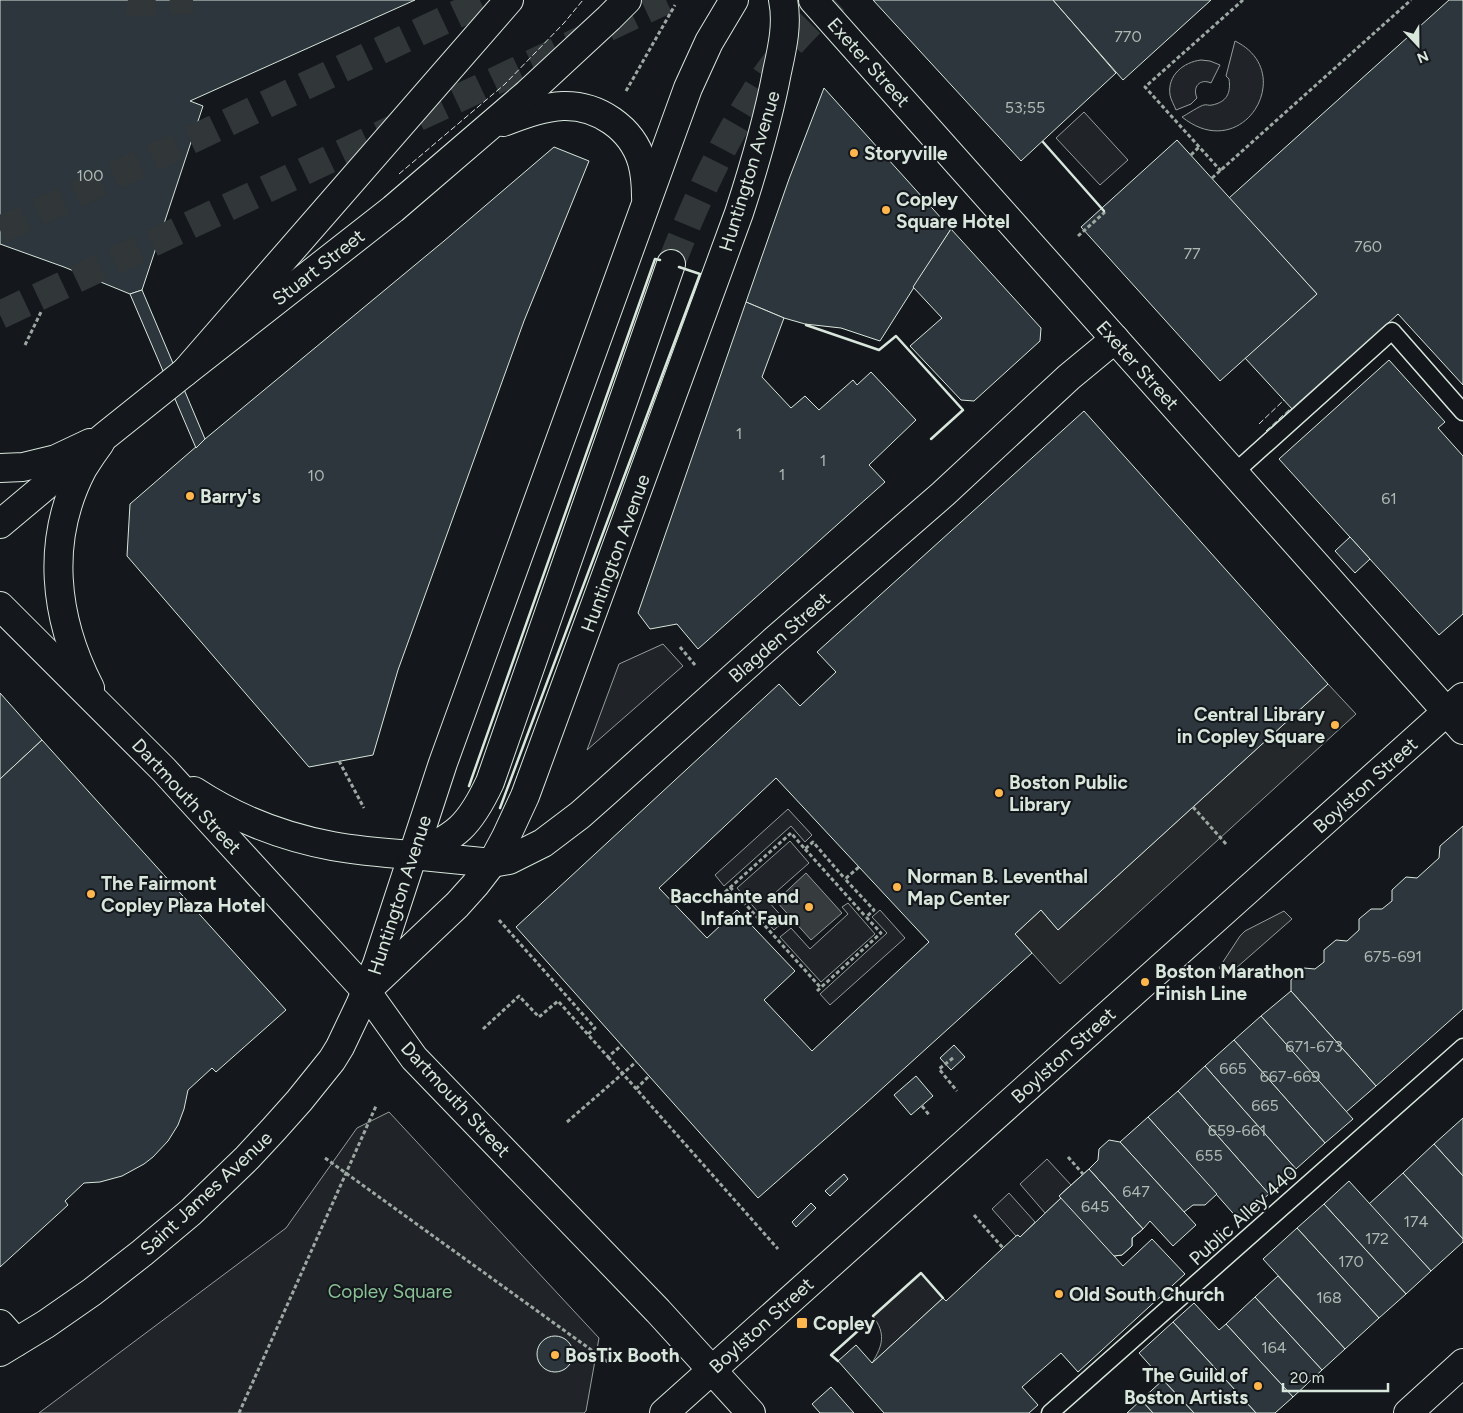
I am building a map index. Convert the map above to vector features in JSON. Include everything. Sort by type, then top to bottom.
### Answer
[{"type":"main road","points":[[185,372],[509,0]]},
{"type":"main road","name":"Stuart Street","points":[[0,524],[105,436],[393,208],[486,130],[627,0]]},
{"type":"main road","name":"Huntington Avenue","points":[[366,991],[377,964],[443,763],[646,202],[694,74],[709,42],[734,0]]},
{"type":"main road","name":"Huntington Avenue","points":[[366,991],[457,905],[475,885],[492,863],[516,816],[537,766],[739,213],[774,90],[784,37],[783,0]]},
{"type":"main road","name":"Exeter Street","points":[[814,0],[1234,473],[1458,713]]},
{"type":"main road","points":[[486,130],[516,117],[547,108],[562,106],[577,106],[602,115],[624,130],[634,145],[642,162],[646,202]]},
{"type":"main road","points":[[412,855],[452,836],[467,822],[481,802],[490,782],[671,264]]},
{"type":"main road","name":"Blagden Street","points":[[164,770],[206,799],[225,809],[285,834],[306,840],[337,847],[492,863],[509,860],[543,843],[580,814],[775,640],[943,494],[1068,377],[1115,338]]},
{"type":"main road","points":[[0,468],[23,467],[56,459],[105,436]]},
{"type":"main road","points":[[98,704],[80,668],[69,640],[59,587],[58,552],[71,494],[83,468],[105,436]]},
{"type":"main road","name":"Dartmouth Street","points":[[0,606],[164,770],[366,991],[414,1058],[658,1311],[751,1413]]},
{"type":"main road","name":"Boylston Street","points":[[664,1413],[1458,713]]},
{"type":"main road","name":"Saint James Avenue","points":[[5,1339],[46,1324],[92,1292],[191,1212],[247,1158],[299,1101],[332,1060],[347,1034],[366,991]]},
{"type":"main road","points":[[1408,1413],[1463,1363]]},
{"type":"lane","points":[[1234,473],[1392,331],[1463,412]]},
{"type":"lane","name":"Public Alley 440","points":[[1050,1413],[1463,1047]]},
{"type":"path","points":[[1221,171],[1145,86],[1244,0]]},
{"type":"path","points":[[1212,178],[1410,0]]},
{"type":"path","points":[[625,93],[675,5]]},
{"type":"path","points":[[1190,155],[1199,147]]},
{"type":"path","points":[[1078,236],[1105,212]]},
{"type":"path","points":[[25,345],[42,310]]},
{"type":"path","points":[[680,647],[695,665]]},
{"type":"path","points":[[339,761],[364,808]]},
{"type":"path","points":[[1193,807],[1227,845]]},
{"type":"path","points":[[725,892],[791,833],[881,933],[817,991]]},
{"type":"path","points":[[805,849],[813,842],[874,910],[866,917]]},
{"type":"path","points":[[846,879],[859,867]]},
{"type":"path","points":[[730,887],[821,988]]},
{"type":"path","points":[[499,920],[595,1028],[587,1035]]},
{"type":"path","points":[[483,1029],[519,996],[539,1017],[558,1001],[778,1249]]},
{"type":"path","points":[[608,1058],[622,1045]]},
{"type":"path","points":[[953,1058],[939,1070],[957,1091]]},
{"type":"path","points":[[567,1122],[636,1062]]},
{"type":"path","points":[[636,1089],[649,1076]]},
{"type":"path","points":[[239,1413],[376,1106]]},
{"type":"path","points":[[922,1106],[930,1116]]},
{"type":"path","points":[[324,1158],[608,1362]]},
{"type":"path","points":[[1068,1158],[1083,1174]]},
{"type":"path","points":[[974,1215],[1003,1248]]},
{"type":"green space","points":[[1235,41],[1254,55],[1262,73],[1262,92],[1255,109],[1242,123],[1225,130],[1204,129],[1182,117],[1202,105],[1217,104],[1227,96],[1229,79],[1226,76]]},
{"type":"green space","points":[[1201,60],[1220,65],[1211,83],[1203,82],[1198,84],[1196,87],[1197,98],[1191,104],[1176,110],[1170,95],[1171,81],[1183,67]]},
{"type":"green space","points":[[1084,112],[1128,160],[1100,185],[1056,138]]},
{"type":"green space","points":[[663,644],[683,666],[587,750],[619,664]]},
{"type":"green space","points":[[788,809],[812,835],[805,842],[791,826],[724,886],[715,875]]},
{"type":"green space","points":[[790,841],[809,863],[767,900],[785,920],[774,930],[737,888]]},
{"type":"green space","points":[[848,903],[875,934],[821,982],[780,937],[791,928],[810,949],[848,914],[842,907]]},
{"type":"green space","points":[[880,910],[905,938],[830,1005],[820,994],[887,933],[872,917]]},
{"type":"green space","name":"Copley Square","points":[[389,1112],[599,1338],[586,1411],[584,1413],[39,1413],[286,1228],[357,1128]]},
{"type":"green space","points":[[1047,1159],[1071,1185],[1059,1196],[1061,1198],[1045,1213],[1020,1184]]},
{"type":"green space","points":[[1009,1193],[1035,1222],[1020,1237],[1016,1236],[992,1209]]},
{"type":"green space","points":[[921,1273],[943,1298],[872,1363],[881,1345],[880,1328],[873,1316]]},
{"type":"shaded area","points":[[1328,684],[1356,714],[1060,984],[1015,934],[1041,910],[1058,930]]},
{"type":"shaded area","points":[[806,873],[842,913],[811,940],[776,901]]},
{"type":"shaded area","points":[[1284,911],[1292,919],[1227,976],[1219,968],[1245,931]]},
{"type":"building","points":[[0,0],[415,0],[190,101],[203,106],[142,290],[130,294],[64,267],[0,244]]},
{"type":"building","points":[[873,0],[1053,0],[1116,73],[1021,161]]},
{"type":"building","points":[[1053,0],[1211,0],[1123,80]]},
{"type":"building","points":[[1449,0],[1463,0],[1463,385],[1398,314],[1293,410],[1245,358],[1317,294],[1229,198]]},
{"type":"building","points":[[824,88],[951,229],[880,341],[841,328],[805,324],[784,318],[746,302],[789,179]]},
{"type":"building","points":[[1177,140],[1317,294],[1220,381],[1081,227]]},
{"type":"building","points":[[554,147],[589,161],[524,321],[398,670],[373,755],[309,767],[127,556],[130,504]]},
{"type":"building","points":[[951,229],[1041,328],[1040,341],[974,401],[961,400],[910,346],[942,318],[913,287]]},
{"type":"building","points":[[142,290],[205,439],[196,448],[130,294]]},
{"type":"building","points":[[746,302],[784,318],[762,377],[791,408],[805,396],[819,410],[853,380],[857,385],[871,372],[916,420],[869,465],[885,482],[698,649],[677,624],[650,629],[638,613]]},
{"type":"building","points":[[1389,360],[1445,422],[1438,428],[1463,456],[1463,614],[1439,635],[1279,459]]},
{"type":"building","name":"Boston Public Library","points":[[1084,411],[1328,684],[1058,930],[1041,910],[1015,934],[1032,953],[758,1198],[516,927],[779,684],[800,706],[836,672],[817,652]],"holes":[[[776,778],[929,942],[812,1051],[764,1000],[795,971],[737,910],[707,938],[659,888]]]},
{"type":"building","points":[[1350,537],[1370,559],[1355,573],[1335,551]]},
{"type":"building","points":[[0,693],[42,740],[0,779]]},
{"type":"building","name":"The Fairmont Copley Plaza Hotel","points":[[42,740],[286,1010],[216,1072],[212,1068],[188,1090],[178,1125],[168,1141],[153,1157],[122,1176],[100,1182],[84,1183],[65,1201],[68,1205],[0,1267],[0,779]]},
{"type":"building","points":[[1463,826],[1463,1009],[1376,1086],[1291,991],[1291,980],[1304,968],[1315,969],[1324,962],[1324,950],[1336,940],[1347,941],[1359,930],[1359,919],[1371,909],[1382,909],[1392,901],[1392,890],[1406,877],[1417,878],[1439,858],[1440,846]]},
{"type":"building","points":[[1291,991],[1376,1086],[1346,1112],[1261,1016]]},
{"type":"building","points":[[1261,1016],[1353,1119],[1325,1143],[1234,1040]]},
{"type":"building","points":[[1234,1040],[1325,1143],[1296,1169],[1205,1066]]},
{"type":"building","points":[[954,1045],[965,1057],[951,1070],[940,1058]]},
{"type":"building","points":[[1205,1066],[1296,1169],[1269,1194],[1178,1091]]},
{"type":"building","points":[[916,1076],[933,1096],[911,1115],[894,1095]]},
{"type":"building","points":[[1178,1091],[1269,1194],[1239,1220],[1148,1117]]},
{"type":"building","points":[[1148,1117],[1217,1194],[1205,1205],[1193,1205],[1184,1212],[1120,1142]]},
{"type":"building","points":[[1463,1118],[1463,1176],[1434,1144]]},
{"type":"building","points":[[1109,1140],[1120,1142],[1196,1225],[1173,1246],[1150,1221],[1143,1229],[1089,1169],[1098,1160],[1099,1149]]},
{"type":"building","points":[[1434,1144],[1463,1176],[1463,1239],[1403,1173]]},
{"type":"building","name":"Old South Church","points":[[1089,1169],[1143,1229],[1132,1238],[1132,1246],[1122,1255],[1114,1256],[1123,1266],[1152,1239],[1185,1274],[1078,1372],[1061,1353],[1022,1387],[1038,1405],[1029,1413],[884,1413],[838,1361],[856,1345],[872,1363],[943,1298],[946,1301],[1016,1236],[1020,1237],[1061,1198],[1059,1196]]},
{"type":"building","points":[[1089,1169],[1143,1229],[1132,1238],[1132,1246],[1122,1255],[1114,1256],[1059,1196]]},
{"type":"building","points":[[1403,1173],[1463,1239],[1463,1242],[1431,1271],[1369,1204]]},
{"type":"building","points":[[844,1174],[848,1179],[830,1196],[825,1191]]},
{"type":"building","points":[[1349,1181],[1431,1271],[1406,1294],[1324,1204]]},
{"type":"building","points":[[811,1203],[816,1208],[796,1227],[792,1222]]},
{"type":"building","points":[[1324,1204],[1406,1294],[1379,1318],[1297,1228]]},
{"type":"building","points":[[1297,1228],[1379,1318],[1345,1349],[1263,1259]]},
{"type":"building","points":[[1278,1276],[1345,1349],[1322,1370],[1255,1297]]},
{"type":"building","points":[[1255,1297],[1322,1370],[1293,1397],[1226,1324]]},
{"type":"building","points":[[1194,1303],[1219,1330],[1226,1324],[1293,1397],[1275,1413],[1256,1413],[1173,1322]]},
{"type":"building","points":[[1173,1322],[1256,1413],[1194,1413],[1163,1380],[1139,1353]]},
{"type":"building","name":"BosTix Booth","points":[[555,1336],[562,1337],[568,1341],[572,1347],[572,1361],[568,1367],[562,1371],[555,1372],[548,1371],[542,1367],[538,1361],[537,1354],[538,1347],[542,1341],[548,1337]]},
{"type":"building","points":[[1163,1380],[1194,1413],[1153,1413],[1141,1400]]},
{"type":"building","points":[[831,1387],[854,1413],[820,1413],[812,1404]]},
{"type":"building","points":[[1141,1400],[1153,1413],[1127,1413]]},
{"type":"tunnel","points":[[128,0],[135,2],[193,0]]},
{"type":"tunnel","points":[[0,230],[487,0]]},
{"type":"tunnel","points":[[0,315],[666,0]]},
{"type":"tunnel","points":[[671,264],[718,157],[760,85],[772,67],[794,41],[835,0]]},
{"type":"fence","points":[[399,174],[505,84],[564,23],[583,0]]},
{"type":"fence","points":[[1259,424],[1284,400]]},
{"type":"fence","points":[[1266,431],[1291,408]]},
{"type":"wall","points":[[1043,142],[1104,211]]},
{"type":"wall","points":[[469,786],[655,259],[660,260]]},
{"type":"wall","points":[[500,808],[700,274],[679,267]]},
{"type":"wall","points":[[806,325],[879,350],[896,336],[963,410],[931,439]]},
{"type":"wall","points":[[873,1316],[921,1273],[943,1298]]},
{"type":"wall","points":[[838,1361],[831,1355],[860,1329]]},
{"type":"place","name":"Storyville","points":[[854,153]]},
{"type":"place","name":"Copley Square Hotel","points":[[886,210]]},
{"type":"place","name":"Barry's","points":[[190,496]]},
{"type":"place","name":"Central Library in Copley Square","points":[[1335,725]]},
{"type":"place","name":"Boston Public Library","points":[[999,793]]},
{"type":"place","name":"Norman B. Leventhal Map Center","points":[[897,887]]},
{"type":"place","name":"The Fairmont Copley Plaza Hotel","points":[[91,894]]},
{"type":"place","name":"Bacchante and Infant Faun","points":[[809,907]]},
{"type":"place","name":"Boston Marathon Finish Line","points":[[1145,982]]},
{"type":"place","name":"Old South Church","points":[[1059,1294]]},
{"type":"place","name":"Copley","points":[[802,1323]]},
{"type":"place","name":"BosTix Booth","points":[[555,1355]]},
{"type":"place","name":"The Guild of Boston Artists","points":[[1258,1386]]}]
